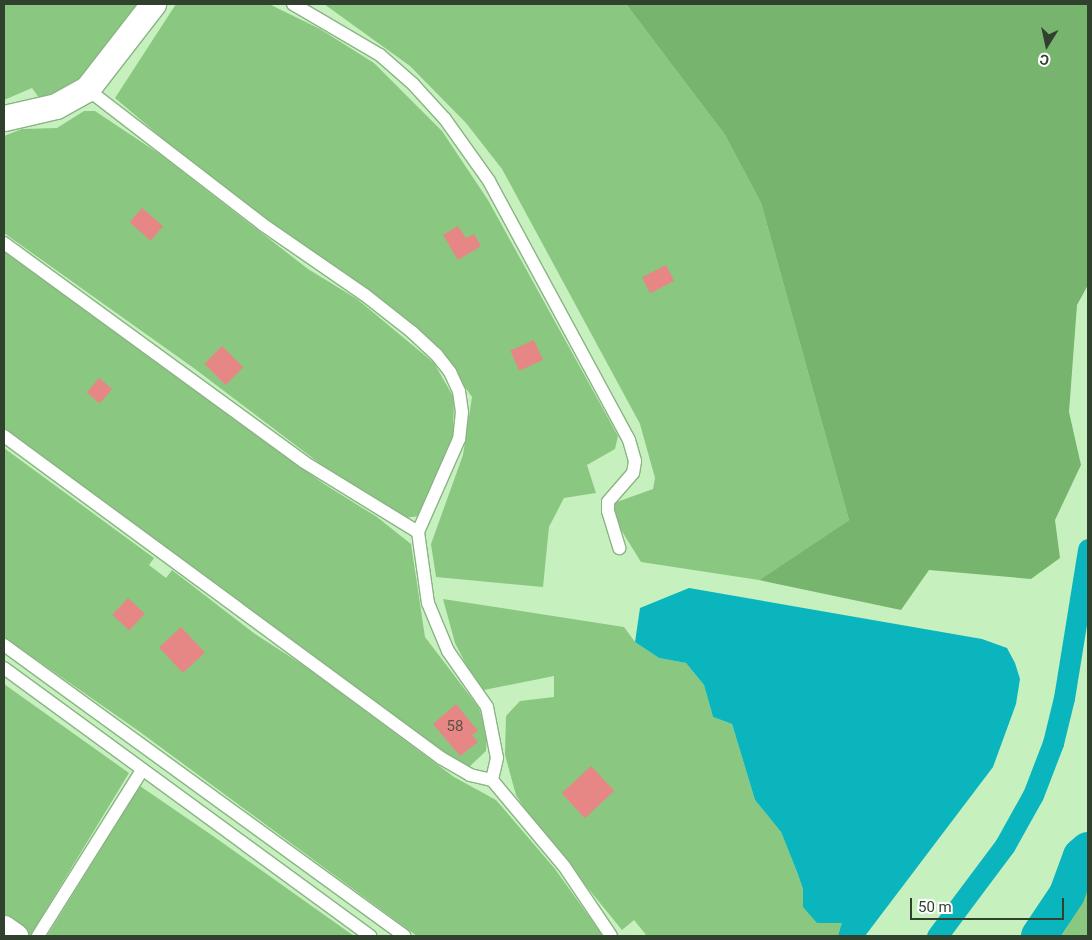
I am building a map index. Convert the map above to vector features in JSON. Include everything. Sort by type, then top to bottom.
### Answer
[{"type":"street","points":[[4,118],[56,106],[87,88],[153,4]]},
{"type":"street","points":[[4,928],[15,936]]},
{"type":"lane","points":[[293,4],[380,55],[399,72],[445,119],[489,181],[629,440],[635,461],[633,473],[608,502],[608,511],[619,548]]},
{"type":"lane","points":[[87,88],[262,224],[365,295],[436,354],[459,391],[462,412],[459,438],[418,532],[428,603],[436,627],[448,651],[487,707],[497,758],[492,780]]},
{"type":"lane","points":[[4,243],[304,462],[418,532]]},
{"type":"lane","points":[[4,436],[441,758],[470,775],[492,780],[564,866],[611,936]]},
{"type":"lane","points":[[4,645],[405,936]]},
{"type":"lane","points":[[4,668],[370,936]]},
{"type":"lane","points":[[38,936],[142,770]]},
{"type":"green space","points":[[4,4],[145,4],[84,78],[42,102],[32,88],[4,100]]},
{"type":"green space","points":[[176,4],[269,4],[320,29],[374,63],[442,131],[488,200],[618,436],[615,449],[587,465],[596,493],[564,498],[549,527],[543,587],[436,577],[431,544],[463,455],[472,397],[439,350],[221,188],[115,98]]},
{"type":"green space","points":[[324,4],[626,4],[725,135],[761,203],[849,520],[759,580],[641,562],[615,520],[614,503],[653,489],[655,478],[640,424],[502,169],[466,123],[410,66]]},
{"type":"green space","points":[[626,4],[1088,4],[1088,285],[1077,305],[1069,412],[1081,465],[1055,520],[1060,558],[1031,579],[929,570],[901,610],[759,580],[849,520],[761,203],[725,135]]},
{"type":"green space","points":[[84,111],[95,111],[161,155],[308,269],[357,299],[434,363],[454,398],[453,436],[419,516],[405,518],[335,475],[195,369],[4,233],[4,136],[22,129],[57,128]]},
{"type":"green space","points":[[4,248],[324,484],[377,517],[411,544],[425,637],[479,708],[487,734],[486,751],[469,767],[444,754],[4,430]]},
{"type":"green space","points":[[4,448],[154,558],[149,565],[166,578],[172,570],[255,634],[306,667],[454,777],[496,800],[555,869],[603,936],[417,936],[140,732],[4,637]]},
{"type":"green space","points":[[443,599],[624,627],[635,642],[659,658],[686,663],[704,685],[713,717],[732,724],[755,800],[781,832],[797,872],[803,889],[803,907],[843,923],[838,936],[647,936],[634,920],[622,930],[530,817],[516,795],[505,755],[506,716],[520,701],[554,697],[554,676],[484,690],[473,678],[455,643]]},
{"type":"green space","points":[[4,684],[129,773],[30,936],[4,917]]},
{"type":"green space","points":[[140,786],[213,836],[354,936],[47,936]]},
{"type":"green space","points":[[1088,873],[1088,936],[1052,936],[1075,893]]},
{"type":"water","points":[[689,588],[982,639],[1007,648],[1015,663],[1020,679],[1016,704],[993,767],[865,936],[838,936],[842,923],[817,923],[803,907],[803,889],[797,872],[781,832],[755,800],[732,724],[713,717],[704,685],[686,663],[659,658],[635,642],[640,608]]},
{"type":"building","points":[[142,208],[163,226],[151,241],[130,222]]},
{"type":"building","points":[[458,226],[466,238],[474,234],[481,246],[458,260],[443,235]]},
{"type":"building","points":[[666,265],[674,281],[650,293],[642,277]]},
{"type":"building","points":[[534,340],[543,360],[519,371],[510,351]]},
{"type":"building","points":[[222,346],[243,367],[226,385],[204,364]]},
{"type":"building","points":[[99,378],[112,389],[100,403],[87,393]]},
{"type":"building","points":[[128,598],[145,614],[129,631],[112,615]]},
{"type":"building","points":[[181,627],[205,653],[183,673],[159,647]]},
{"type":"building","points":[[456,704],[478,731],[472,735],[478,742],[460,756],[433,724]]},
{"type":"building","points":[[591,766],[614,791],[585,818],[562,793]]},
{"type":"waterway","points":[[937,936],[1005,845],[1033,795],[1053,743],[1064,698],[1088,549]]},
{"type":"waterway","points":[[1039,936],[1067,894],[1081,856],[1088,850]]}]
